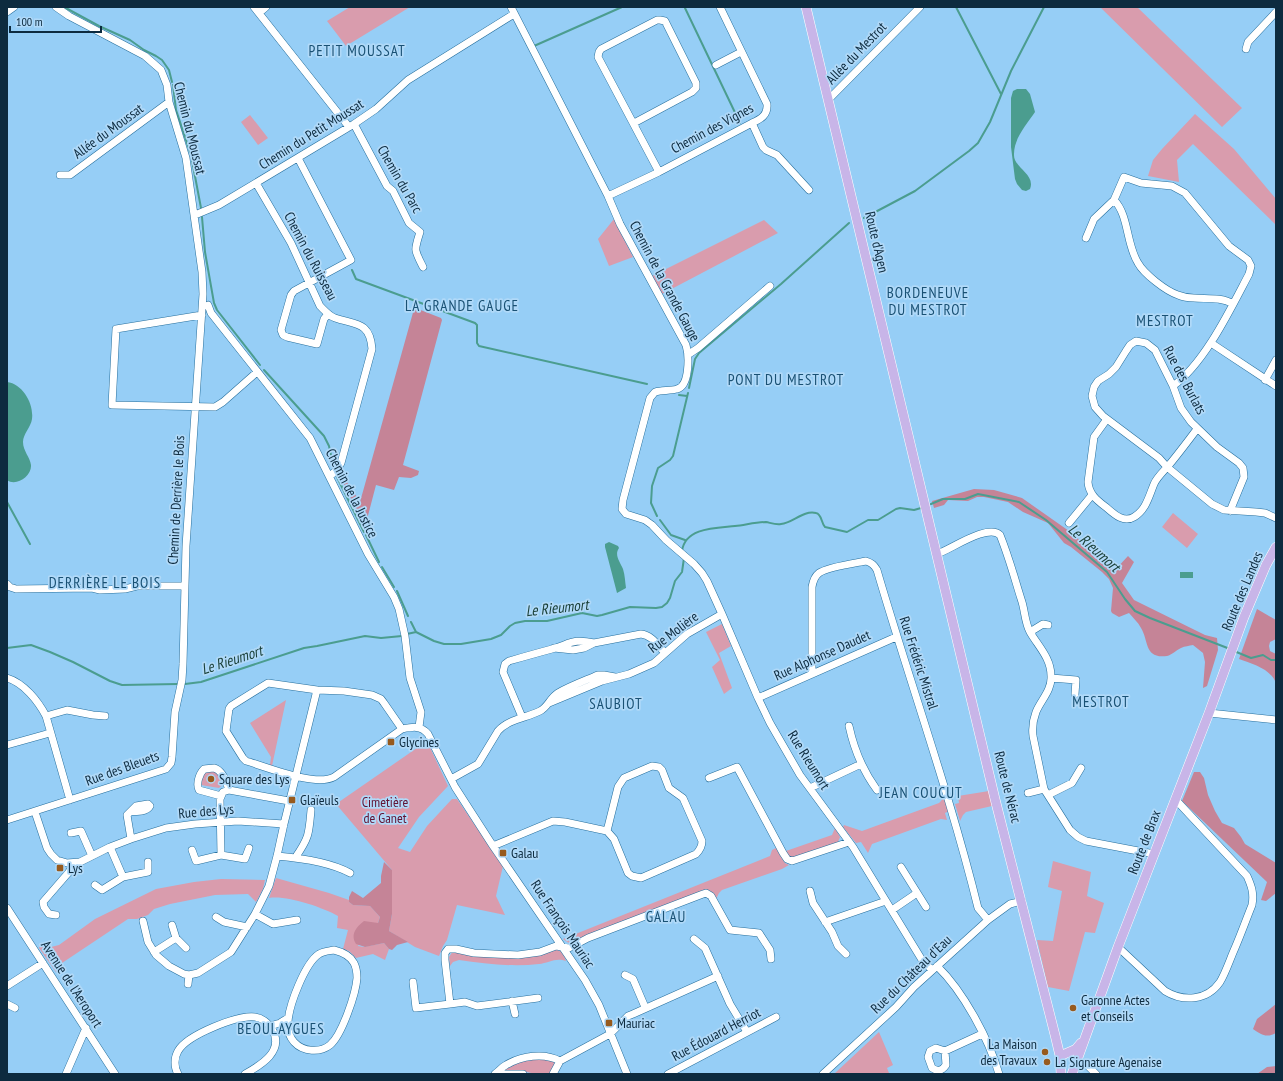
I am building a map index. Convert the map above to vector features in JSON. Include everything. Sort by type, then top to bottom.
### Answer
[{"type":"main road","name":"Route d'Agen","points":[[806,7],[926,507]]},
{"type":"main road","name":"Route de Nérac","points":[[926,507],[995,799],[1060,1056],[1061,1074]]},
{"type":"main road","name":"Route des Landes","points":[[1230,656],[1266,565],[1276,547]]},
{"type":"main road","name":"Route de Brax","points":[[1072,1074],[1118,947],[1230,656]]},
{"type":"main road","name":"Route de Brax","points":[[1060,1056],[1076,1049],[1084,1039]]},
{"type":"main road","points":[[1060,1056],[1076,1061]]},
{"type":"street","points":[[7,12],[14,7]]},
{"type":"street","name":"Chemin du Moussat","points":[[56,7],[69,16],[145,56],[161,70],[167,85],[170,102],[186,158],[203,278],[204,294],[202,315]]},
{"type":"street","points":[[266,7],[256,10],[352,126]]},
{"type":"street","name":"Chemin des Vignes","points":[[608,196],[659,172],[763,117],[766,113],[767,104],[720,7]]},
{"type":"street","name":"Allée du Mestrot","points":[[828,100],[920,7]]},
{"type":"street","name":"Chemin du Petit Moussat","points":[[195,215],[214,208],[352,126],[376,109],[408,80],[512,10]]},
{"type":"street","name":"Chemin de la Grande Gauge","points":[[512,10],[608,196],[620,224],[686,346],[688,354],[687,370],[681,388],[677,390],[655,392],[650,398],[622,506],[624,512],[628,516],[645,520],[683,555]]},
{"type":"street","points":[[1246,49],[1248,42],[1276,12]]},
{"type":"street","points":[[634,123],[695,91],[696,88],[696,83],[663,20],[657,20],[601,49],[598,54],[598,57],[659,172]]},
{"type":"street","points":[[716,65],[741,52]]},
{"type":"street","name":"Allée du Moussat","points":[[60,175],[70,175],[170,102]]},
{"type":"street","points":[[752,123],[763,147],[777,155],[809,190]]},
{"type":"street","name":"Chemin du Parc","points":[[352,126],[387,186],[396,196],[409,223],[420,232],[415,252],[422,267]]},
{"type":"street","points":[[298,158],[351,260],[294,290],[281,330],[283,335],[317,344],[324,319],[328,314]]},
{"type":"street","points":[[1086,238],[1094,219],[1114,200],[1124,177],[1140,182],[1172,186],[1185,193],[1229,246],[1248,260],[1251,266],[1249,274],[1211,343],[1179,382],[1173,386]]},
{"type":"street","name":"Chemin du Ruisseau","points":[[256,184],[291,243],[320,306],[328,314],[335,318],[356,323],[364,328],[369,334],[372,342],[372,349],[341,463],[338,470],[330,476]]},
{"type":"street","points":[[1114,200],[1119,205],[1122,212],[1129,243],[1134,257],[1142,270],[1178,295],[1192,298],[1222,299],[1233,304]]},
{"type":"street","points":[[688,354],[698,348],[770,286]]},
{"type":"street","name":"Chemin de la Justice","points":[[208,305],[211,313],[307,433],[368,554],[396,603],[399,609],[410,678],[421,712],[422,728]]},
{"type":"street","points":[[202,315],[116,329],[112,405],[214,407],[219,405],[257,372]]},
{"type":"street","name":"Chemin de Derrière le Bois","points":[[180,686],[184,664],[186,538],[202,315]]},
{"type":"street","name":"Rue des Burlats","points":[[1230,511],[1244,477],[1243,468],[1239,463],[1217,447],[1191,422],[1181,408],[1173,386],[1155,350],[1146,343],[1136,341],[1130,345],[1116,367],[1109,374],[1098,381],[1094,387],[1092,396],[1094,407],[1107,419],[1159,458],[1167,467],[1212,504],[1224,510],[1230,511],[1264,513],[1276,518]]},
{"type":"street","points":[[1211,343],[1276,386]]},
{"type":"street","points":[[1265,380],[1276,360]]},
{"type":"street","points":[[1107,419],[1097,432],[1093,442],[1088,482],[1089,489],[1092,495],[1119,517],[1127,519],[1134,518],[1145,506],[1155,482],[1198,429]]},
{"type":"street","points":[[1069,523],[1092,495]]},
{"type":"street","points":[[937,554],[973,537],[998,532],[1001,537],[1030,632],[1046,656],[1050,667],[1051,678],[1047,692],[1034,716],[1032,728],[1044,789],[1070,830],[1080,839],[1154,854]]},
{"type":"street","name":"Rue Rieumort","points":[[683,555],[702,573],[707,581],[758,698],[770,723],[800,775],[849,842],[922,960],[956,987],[966,1002],[982,1034],[999,1074]]},
{"type":"street","name":"Rue Frédéric Mistral","points":[[812,674],[812,587],[816,577],[824,570],[866,561],[874,565],[951,806],[978,908],[988,920]]},
{"type":"street","points":[[7,584],[10,588],[16,589],[92,588],[100,590],[125,589],[137,586],[185,586]]},
{"type":"street","name":"Rue Molière","points":[[451,779],[476,766],[498,731],[503,726],[522,717],[540,711],[548,704],[615,677],[630,674],[654,663],[687,634],[722,614]]},
{"type":"street","points":[[1030,632],[1043,624],[1048,625]]},
{"type":"street","points":[[522,717],[504,674],[504,664],[509,661],[554,648],[573,650],[584,648],[594,643],[641,634],[651,638],[665,653]]},
{"type":"street","name":"Rue Alphonse Daudet","points":[[758,698],[896,637]]},
{"type":"street","points":[[7,678],[21,685],[41,706],[46,716],[70,800]]},
{"type":"street","points":[[1051,678],[1076,680],[1075,694]]},
{"type":"street","points":[[402,729],[384,703],[377,697],[344,691],[317,690],[268,683],[231,706],[229,709],[226,731],[246,761],[295,776],[323,780],[330,779],[402,729],[422,728]]},
{"type":"street","name":"Rue des Bleuets","points":[[7,820],[166,769],[171,763],[175,712],[180,686]]},
{"type":"street","points":[[143,921],[145,933],[154,952],[162,962],[184,974],[190,975],[204,970],[231,952],[255,914],[268,886],[277,856],[295,776],[317,690]]},
{"type":"street","points":[[46,716],[66,710],[105,716]]},
{"type":"street","points":[[1209,713],[1276,720]]},
{"type":"street","points":[[848,726],[861,764],[877,790]]},
{"type":"street","name":"Rue François Mauriac","points":[[422,728],[428,734],[451,779],[493,846],[585,980],[599,1005],[627,1074]]},
{"type":"street","points":[[7,745],[50,733]]},
{"type":"street","points":[[810,788],[861,764]]},
{"type":"street","points":[[493,846],[553,821],[565,822],[607,831],[614,839],[628,873],[636,878],[641,878],[696,854],[700,851],[702,845],[702,841],[683,798],[669,788],[662,770],[656,766],[652,766],[624,778],[621,781],[618,787],[607,831]]},
{"type":"street","points":[[709,778],[737,767],[783,853],[789,861],[792,862],[849,842]]},
{"type":"street","points":[[221,796],[199,790],[200,774],[204,769],[214,768],[217,770],[227,783],[229,790]]},
{"type":"street","points":[[1048,795],[1072,783],[1081,768]]},
{"type":"street","points":[[1028,792],[1044,789]]},
{"type":"street","points":[[221,855],[220,822],[221,796],[223,792],[229,790],[289,801]]},
{"type":"street","points":[[1118,947],[1165,991],[1183,998],[1201,996],[1215,987],[1223,976],[1252,905],[1254,894],[1247,876],[1175,799]]},
{"type":"street","points":[[295,858],[306,842],[309,833],[311,810]]},
{"type":"street","points":[[131,811],[127,815],[131,838]]},
{"type":"street","points":[[35,812],[47,848],[51,854],[57,860],[74,864],[43,902],[44,907],[49,914],[56,915]]},
{"type":"street","name":"Rue des Lys","points":[[74,864],[131,838],[166,828],[238,821],[284,824]]},
{"type":"street","points":[[71,834],[82,831],[92,856]]},
{"type":"street","points":[[110,847],[123,877]]},
{"type":"street","points":[[192,850],[196,861],[221,855],[244,859],[249,848]]},
{"type":"street","points":[[277,856],[295,858],[341,868],[350,873]]},
{"type":"street","points":[[95,885],[102,890],[123,877],[148,872],[148,862]]},
{"type":"street","points":[[901,867],[926,907]]},
{"type":"street","points":[[810,891],[813,904],[832,932],[838,946],[846,954]]},
{"type":"street","points":[[892,910],[917,893]]},
{"type":"street","points":[[450,1004],[445,960],[448,949],[494,954],[518,954],[540,952],[556,946],[569,948],[588,938],[703,894],[711,896],[730,930],[759,933],[770,950],[771,959]]},
{"type":"street","points":[[825,922],[886,901]]},
{"type":"street","name":"Rue du Château d'Eau","points":[[823,1074],[896,1007],[934,968],[988,920],[1010,904],[1022,901]]},
{"type":"street","name":"Avenue de l'Aeroport","points":[[7,908],[116,1074]]},
{"type":"street","points":[[255,914],[273,924],[297,920]]},
{"type":"street","points":[[216,917],[224,922],[247,927]]},
{"type":"street","points":[[172,925],[176,938],[186,948]]},
{"type":"street","points":[[154,952],[176,938]]},
{"type":"street","points":[[694,939],[705,948],[730,1004],[747,1032]]},
{"type":"street","points":[[334,950],[342,952],[348,956],[354,962],[357,977],[353,998],[335,1039],[330,1045],[316,1051],[301,1047],[295,1043],[290,1036],[288,1029],[288,1018],[301,979],[313,960],[319,954],[334,950]]},
{"type":"street","points":[[7,986],[43,963]]},
{"type":"street","points":[[625,974],[633,979],[645,1007]]},
{"type":"street","points":[[188,984],[190,975]]},
{"type":"street","points":[[554,1074],[560,1060],[610,1034],[628,1016],[645,1007],[718,976]]},
{"type":"street","points":[[413,982],[416,1008],[465,1002],[477,1006],[538,998]]},
{"type":"street","points":[[512,1001],[515,1014]]},
{"type":"street","points":[[7,1004],[15,1008]]},
{"type":"street","points":[[178,1074],[175,1064],[178,1050],[188,1041],[211,1027],[247,1017],[254,1017],[261,1019],[270,1026],[275,1035],[276,1041]]},
{"type":"street","name":"Rue Édouard Herriot","points":[[668,1074],[776,1017]]},
{"type":"street","points":[[270,1026],[280,1024],[288,1018]]},
{"type":"street","points":[[66,1074],[86,1028]]},
{"type":"street","points":[[945,1051],[982,1034]]},
{"type":"street","points":[[245,1074],[271,1056],[279,1036],[290,1036]]},
{"type":"street","points":[[494,1074],[504,1065],[522,1059],[543,1055],[560,1060]]},
{"type":"street","points":[[1076,1061],[1087,1065],[1096,1074]]},
{"type":"street","points":[[494,1074],[523,1074]]},
{"type":"green space","points":[[350,7],[410,7],[346,46],[327,21]]},
{"type":"green space","points":[[1100,7],[1137,7],[1242,108],[1222,127]]},
{"type":"green space","points":[[1195,114],[1234,149],[1276,199],[1276,225],[1193,144],[1177,160],[1179,182],[1148,176],[1153,160]]},
{"type":"green space","points":[[250,115],[268,138],[258,145],[241,122]]},
{"type":"green space","points":[[614,219],[633,257],[609,266],[598,239]]},
{"type":"green space","points":[[764,220],[778,233],[662,294],[652,276]]},
{"type":"green space","points":[[1173,513],[1198,534],[1187,548],[1162,527]]},
{"type":"green space","points":[[722,624],[731,646],[719,653],[732,688],[724,694],[712,667],[720,660],[706,632]]},
{"type":"green space","points":[[286,700],[272,766],[270,765],[271,757],[250,723]]},
{"type":"green space","name":"Cimetière de Ganet","points":[[427,741],[448,786],[419,817],[398,848],[410,852],[427,826],[452,799],[457,799],[503,866],[496,896],[505,915],[457,905],[447,940],[439,956],[415,947],[389,931],[392,914],[392,870],[336,804]]},
{"type":"green space","name":"Square des Lys","points":[[213,770],[221,779],[222,785],[219,788],[201,785],[202,773]]},
{"type":"green space","points":[[989,791],[992,806],[966,812],[960,821],[955,804],[959,803],[958,796]]},
{"type":"green space","points":[[944,796],[949,811],[945,813],[947,820],[941,819],[872,844],[868,853],[861,842],[856,843],[843,827],[844,825],[862,831],[939,803]]},
{"type":"green space","points":[[835,828],[840,837],[838,842],[835,844],[790,858],[786,851],[832,835]]},
{"type":"green space","points":[[776,848],[785,863],[789,865],[782,869],[722,890],[716,899],[709,890],[704,891],[570,944],[563,939],[770,856],[772,850]]},
{"type":"green space","points":[[1053,861],[1091,872],[1087,896],[1104,903],[1095,933],[1085,932],[1069,991],[1048,987],[1037,940],[1053,941],[1062,891],[1048,887]]},
{"type":"green space","points":[[276,878],[349,900],[349,902],[353,905],[370,906],[380,917],[378,923],[370,923],[358,946],[364,947],[384,943],[389,949],[385,960],[373,954],[356,958],[349,951],[343,949],[348,930],[337,928],[338,916],[304,902],[285,898],[269,898]]},
{"type":"green space","points":[[221,879],[265,880],[263,889],[256,902],[248,894],[215,895],[170,904],[154,909],[148,915],[137,919],[128,919],[62,963],[58,973],[39,948],[40,946],[51,947],[59,945],[95,919],[156,889]]},
{"type":"green space","points":[[557,950],[563,952],[566,961],[555,960],[539,964],[509,965],[459,960],[453,962],[450,966],[449,957],[453,951],[472,955]]},
{"type":"green space","points":[[879,1032],[893,1065],[887,1068],[889,1073],[834,1074]]},
{"type":"green space","points":[[546,1058],[555,1062],[550,1074],[536,1074],[522,1071],[502,1072],[504,1068],[524,1061]]},
{"type":"shaded area","points":[[1017,89],[1026,89],[1030,94],[1035,112],[1016,142],[1014,154],[1017,163],[1030,179],[1030,189],[1026,191],[1022,190],[1015,179],[1011,147],[1011,98],[1013,91]]},
{"type":"shaded area","points":[[414,309],[418,309],[441,318],[442,320],[403,465],[419,471],[418,475],[411,478],[399,477],[394,490],[376,485],[365,527],[341,478],[344,477],[360,502]]},
{"type":"shaded area","points":[[7,382],[18,387],[22,391],[29,401],[32,413],[32,419],[24,436],[23,442],[31,469],[23,479],[15,482],[7,480]]},
{"type":"shaded area","points":[[974,489],[994,490],[1022,498],[1069,531],[1115,570],[1128,556],[1134,562],[1122,583],[1134,600],[1205,635],[1217,638],[1218,650],[1207,686],[1203,688],[1205,662],[1203,653],[1193,645],[1182,647],[1171,655],[1154,655],[1148,648],[1141,628],[1129,613],[1119,617],[1112,613],[1113,588],[1109,579],[1071,547],[1064,543],[1048,523],[1023,512],[1008,502],[984,497],[977,497],[968,501],[948,500],[944,505],[934,508],[932,501]]},
{"type":"shaded area","points":[[609,542],[618,546],[619,548],[617,556],[625,576],[626,588],[617,593],[605,547],[605,544]]},
{"type":"shaded area","points":[[1180,572],[1193,572],[1193,578],[1180,578]]},
{"type":"shaded area","points":[[1257,609],[1276,620],[1276,639],[1270,642],[1269,646],[1270,651],[1276,654],[1276,683],[1270,674],[1265,670],[1239,659]]},
{"type":"shaded area","points":[[1194,772],[1200,772],[1204,778],[1208,795],[1222,823],[1234,828],[1245,844],[1276,863],[1276,893],[1266,901],[1261,900],[1267,882],[1182,801]]},
{"type":"shaded area","points":[[384,862],[392,870],[392,914],[389,931],[408,942],[397,945],[392,950],[389,949],[384,943],[365,947],[356,944],[354,941],[354,934],[359,926],[364,921],[378,923],[380,917],[370,906],[353,905],[349,902],[349,897],[352,891],[363,898],[381,883]]},
{"type":"shaded area","points":[[1276,1004],[1276,1033],[1264,1035],[1253,1029],[1257,1019]]},
{"type":"shaded area","points":[[1276,1066],[1276,1074],[1257,1074],[1267,1067]]},
{"type":"waterway","points":[[64,7],[99,26],[130,40],[162,60],[169,70],[172,82]]},
{"type":"waterway","points":[[534,46],[622,7]]},
{"type":"waterway","points":[[956,7],[1001,94]]},
{"type":"waterway","points":[[864,218],[915,191],[978,143],[990,122],[1011,71],[1044,7]]},
{"type":"waterway","points":[[685,8],[740,123]]},
{"type":"waterway","points":[[173,85],[176,110],[191,155],[201,208]]},
{"type":"waterway","points":[[202,217],[205,252],[214,303],[217,310],[260,365]]},
{"type":"waterway","points":[[689,388],[695,359],[699,353],[781,284],[849,223]]},
{"type":"waterway","points":[[352,270],[356,279],[475,323],[477,325],[477,343],[479,346],[647,384]]},
{"type":"waterway","points":[[264,370],[324,436],[329,446],[334,469]]},
{"type":"waterway","points":[[657,516],[651,503],[652,486],[658,468],[670,460],[673,456],[688,393]]},
{"type":"waterway","points":[[679,395],[687,396]]},
{"type":"waterway","points":[[337,477],[364,532]]},
{"type":"waterway","name":"Le Rieumort","points":[[931,504],[943,499],[965,499],[978,494],[1019,502],[1046,520],[1107,572],[1135,611],[1230,649]]},
{"type":"waterway","points":[[7,502],[30,544]]},
{"type":"waterway","name":"Le Rieumort","points":[[682,551],[684,543],[689,537],[695,533],[711,528],[739,526],[762,522],[781,524],[807,513],[816,513],[819,515],[825,527],[847,532],[868,520],[878,520],[896,509],[900,508],[914,510],[921,508]]},
{"type":"waterway","points":[[660,520],[671,535],[685,540]]},
{"type":"waterway","points":[[366,535],[379,562]]},
{"type":"waterway","name":"Le Rieumort","points":[[407,634],[416,632],[444,644],[461,644],[491,639],[501,635],[515,623],[525,621],[547,621],[582,613],[597,616],[630,607],[662,607],[670,598],[675,581],[682,572],[684,558]]},
{"type":"waterway","points":[[382,567],[394,587]]},
{"type":"waterway","points":[[397,591],[408,616]]},
{"type":"waterway","points":[[411,622],[416,632]]},
{"type":"waterway","name":"Le Rieumort","points":[[185,684],[201,682],[304,648],[365,636],[381,638],[402,636]]},
{"type":"waterway","name":"Le Rieumort","points":[[7,648],[31,645],[73,662],[110,681],[122,685],[178,684]]},
{"type":"waterway","name":"Le Rieumort","points":[[1234,651],[1251,658],[1263,655],[1271,660],[1276,660]]},
{"type":"place","name":"Glycines","points":[[391,742]]},
{"type":"place","name":"Square des Lys","points":[[211,779]]},
{"type":"place","name":"Glaïeuls","points":[[292,800]]},
{"type":"place","name":"Galau","points":[[503,853]]},
{"type":"place","name":"Lys","points":[[60,868]]},
{"type":"place","name":"Garonne Actes et Conseils","points":[[1073,1008]]},
{"type":"place","name":"Mauriac","points":[[609,1023]]},
{"type":"place","name":"La Maison des Travaux","points":[[1045,1052]]},
{"type":"place","name":"La Signature Agenaise","points":[[1047,1062]]},
{"type":"district","name":"PETIT MOUSSAT","points":[[357,51]]},
{"type":"district","name":"BORDENEUVE DU MESTROT","points":[[928,302]]},
{"type":"district","name":"LA GRANDE GAUGE","points":[[462,306]]},
{"type":"district","name":"MESTROT","points":[[1165,321]]},
{"type":"district","name":"PONT DU MESTROT","points":[[786,380]]},
{"type":"district","name":"DERRIÈRE LE BOIS","points":[[105,583]]},
{"type":"district","name":"MESTROT","points":[[1101,702]]},
{"type":"district","name":"SAUBIOT","points":[[616,704]]},
{"type":"district","name":"JEAN COUCUT","points":[[921,793]]},
{"type":"district","name":"GALAU","points":[[666,917]]},
{"type":"district","name":"BEOULAYGUES","points":[[281,1029]]}]
